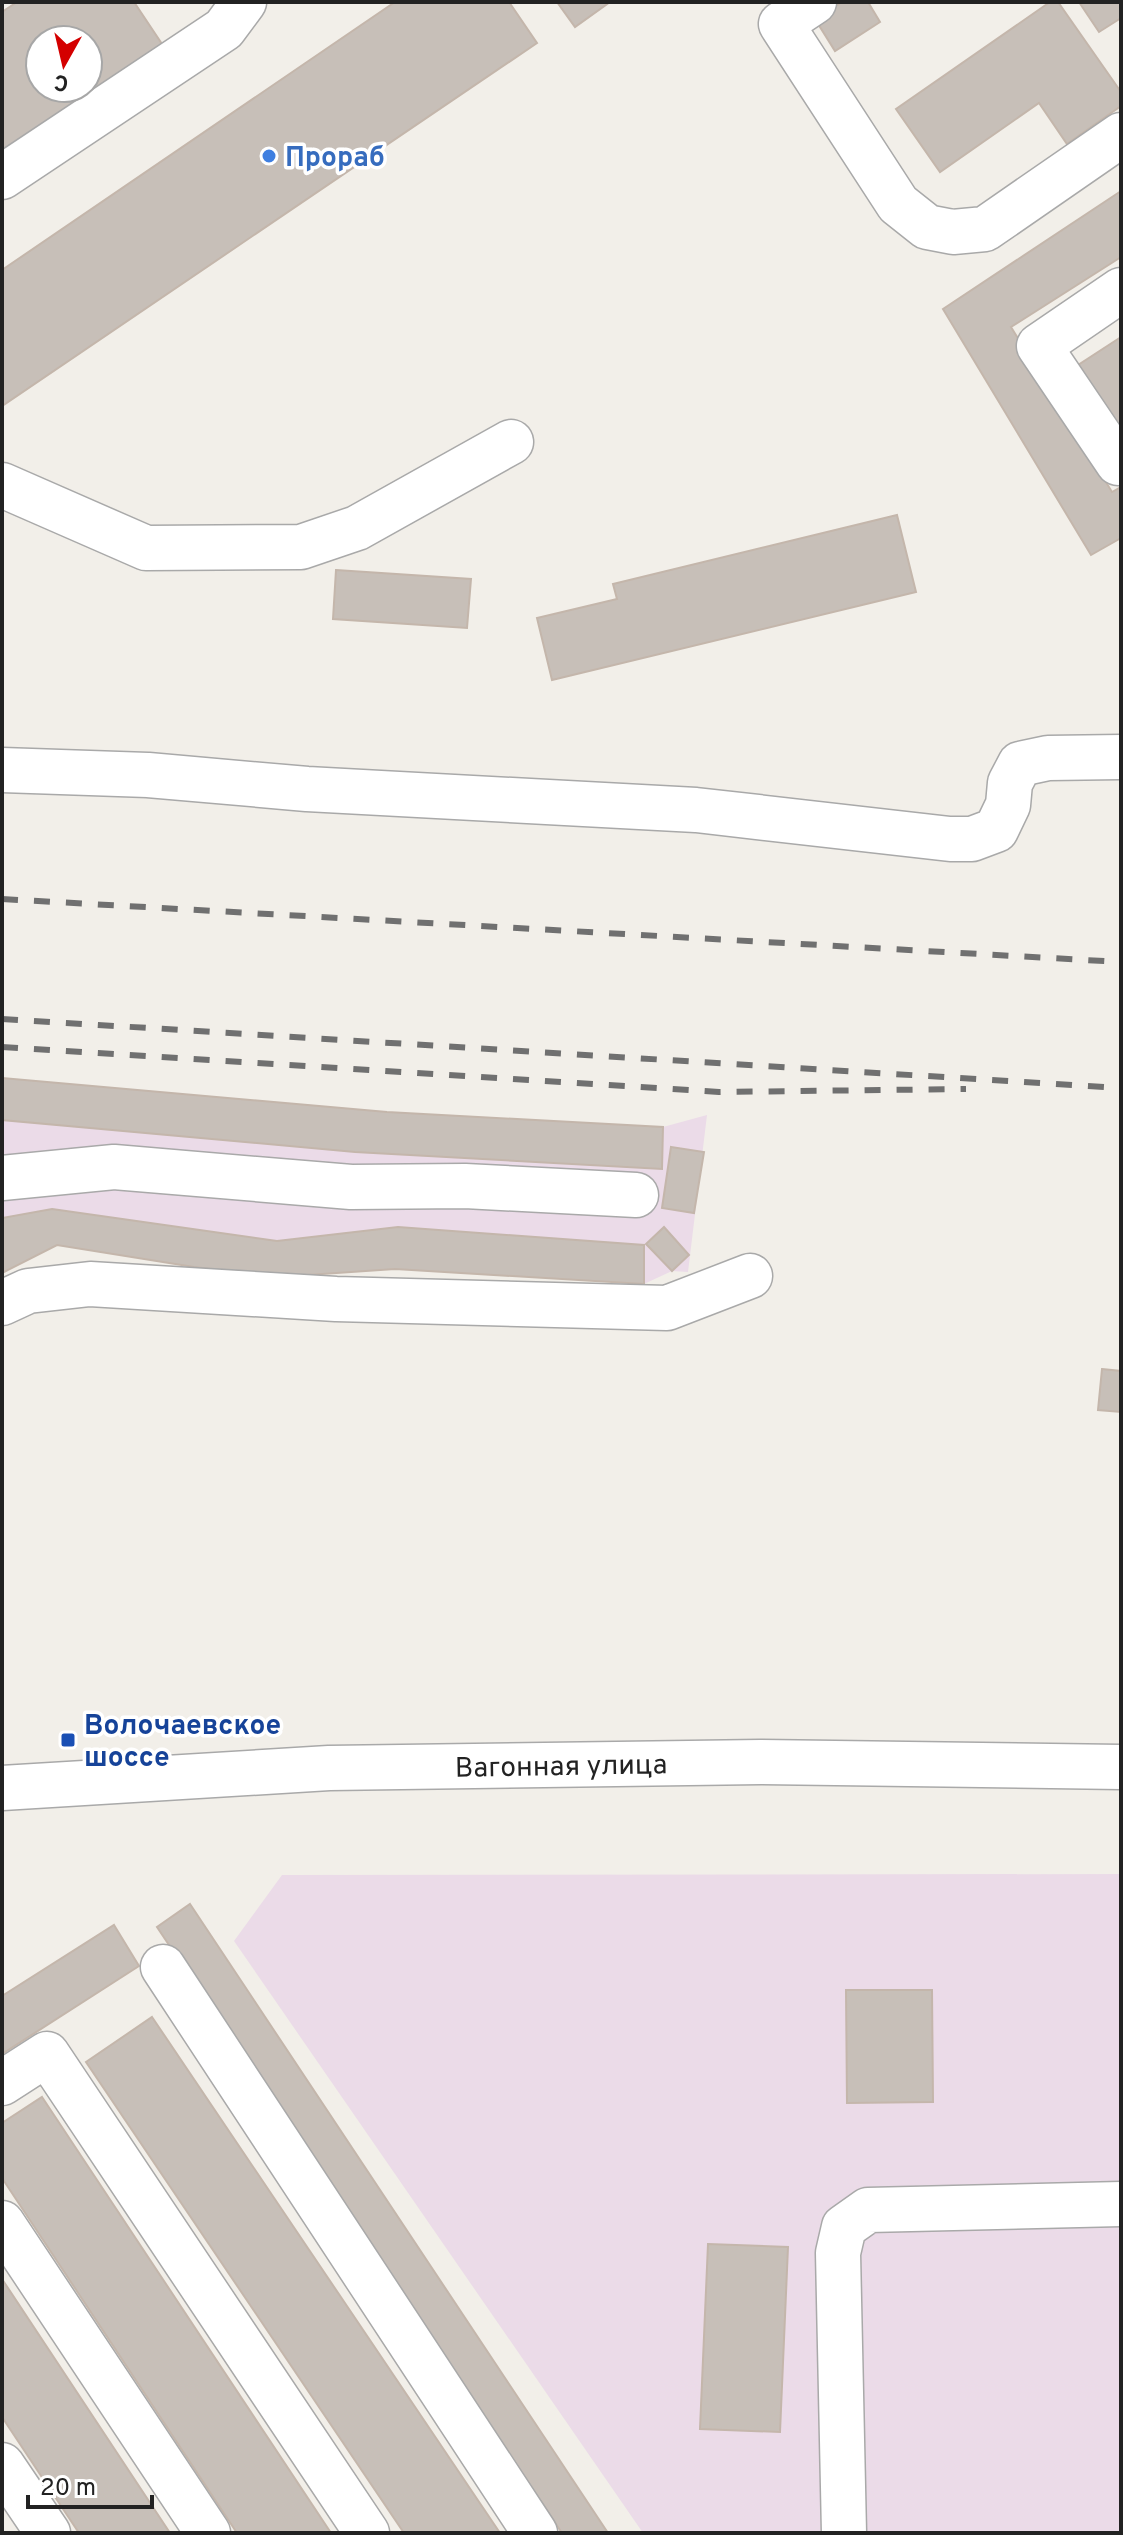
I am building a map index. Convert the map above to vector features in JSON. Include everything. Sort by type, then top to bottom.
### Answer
[{"type":"street","points":[[2,177],[224,29],[244,2]]},
{"type":"street","points":[[788,9],[898,204],[927,227],[953,232],[985,229],[1121,135]]},
{"type":"street","points":[[1121,290],[1039,346],[1118,463],[1121,461]]},
{"type":"street","points":[[2,485],[146,548],[301,547],[357,528],[511,442]]},
{"type":"street","points":[[2,770],[148,775],[307,789],[696,810],[972,839],[996,830],[1008,805],[1010,783],[1020,764],[1048,758],[1121,757]]},
{"type":"street","points":[[2,1178],[114,1167],[351,1187],[465,1186],[636,1195]]},
{"type":"street","points":[[2,1303],[28,1291],[90,1284],[336,1299],[667,1308],[750,1276]]},
{"type":"street","name":"Вагонная улица","points":[[2,1788],[329,1768],[761,1762],[1121,1767]]},
{"type":"street","points":[[163,1967],[535,2533]]},
{"type":"street","points":[[2,2083],[47,2054],[367,2533]]},
{"type":"street","points":[[844,2533],[838,2253],[844,2227],[868,2210],[1121,2204]]},
{"type":"street","points":[[2,2223],[208,2533]]},
{"type":"street","points":[[2,2465],[48,2533]]},
{"type":"shaded area","points":[[2,1078],[387,1112],[663,1127],[707,1115],[688,1272],[672,1271],[644,1284],[57,1245],[2,1273]]},
{"type":"shaded area","points":[[1121,1874],[1121,2533],[643,2533],[234,1941],[282,1875]]},
{"type":"building","points":[[17,2],[134,2],[164,47],[104,86],[104,24],[24,24],[24,104],[77,104],[2,153],[2,12]]},
{"type":"building","name":"Прораб","points":[[395,2],[509,2],[537,43],[2,406],[2,270]]},
{"type":"building","points":[[557,2],[610,2],[575,27]]},
{"type":"building","points":[[842,2],[868,2],[880,22],[835,51],[815,19]]},
{"type":"building","points":[[1050,2],[1058,2],[1121,92],[1121,106],[1067,144],[1039,103],[940,172],[896,109]]},
{"type":"building","points":[[1079,2],[1121,2],[1121,18],[1099,32]]},
{"type":"building","points":[[1121,191],[1121,257],[1011,327],[1112,492],[1121,487],[1121,538],[1091,555],[943,309]]},
{"type":"building","points":[[1121,337],[1121,428],[1072,369]]},
{"type":"building","points":[[897,515],[916,592],[552,680],[537,618],[617,599],[613,584]]},
{"type":"building","points":[[336,570],[471,579],[467,628],[333,619]]},
{"type":"building","points":[[2,1078],[387,1112],[663,1127],[662,1169],[355,1152],[2,1120]]},
{"type":"building","points":[[671,1147],[704,1152],[694,1213],[662,1208]]},
{"type":"building","points":[[52,1209],[277,1241],[398,1227],[644,1245],[644,1284],[395,1269],[278,1277],[57,1245],[2,1273],[2,1218]]},
{"type":"building","points":[[664,1227],[689,1255],[672,1271],[646,1244]]},
{"type":"building","points":[[1102,1369],[1121,1371],[1121,1412],[1098,1410]]},
{"type":"building","points":[[190,1904],[608,2533],[562,2533],[157,1927]]},
{"type":"building","points":[[114,1925],[139,1966],[2,2054],[2,1996]]},
{"type":"building","points":[[846,1990],[932,1990],[933,2102],[847,2103]]},
{"type":"building","points":[[152,2017],[500,2533],[404,2533],[86,2062]]},
{"type":"building","points":[[42,2097],[331,2533],[237,2533],[2,2178],[2,2123]]},
{"type":"building","points":[[708,2244],[788,2247],[780,2432],[700,2429]]},
{"type":"building","points":[[2,2279],[170,2533],[79,2533],[2,2417]]},
{"type":"railway","points":[[2,899],[1121,962]]},
{"type":"railway","points":[[2,1019],[1121,1088]]},
{"type":"railway","points":[[2,1047],[719,1092],[966,1089]]},
{"type":"place","name":"Прораб","points":[[269,156]]},
{"type":"place","name":"Волочаевское шоссе","points":[[68,1740]]}]
